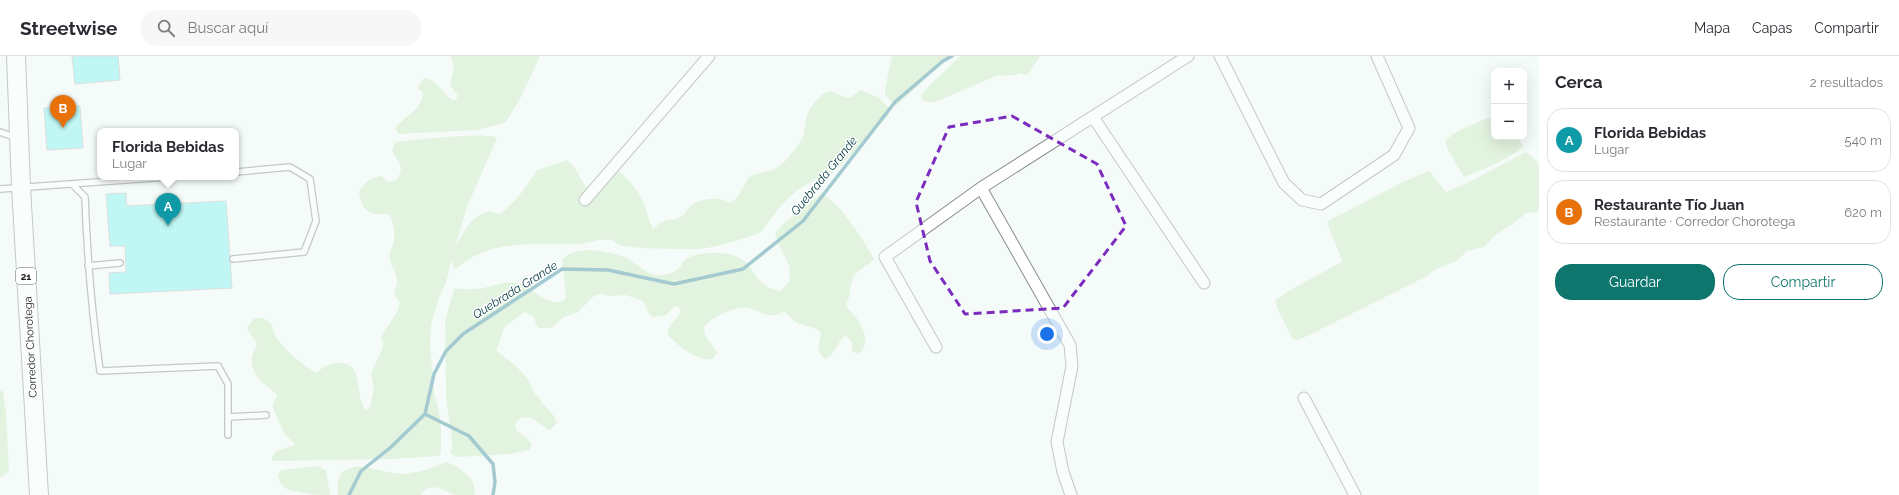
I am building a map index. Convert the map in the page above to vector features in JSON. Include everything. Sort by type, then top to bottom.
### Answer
[{"type":"main road","name":"Corredor Chorotega","points":[[16,56],[21,187],[39,495]]},
{"type":"street","points":[[585,200],[709,56]]},
{"type":"street","points":[[936,347],[885,257],[982,188],[1188,56]]},
{"type":"street","points":[[1220,56],[1284,183],[1302,200],[1321,204],[1394,155],[1409,128],[1377,56]]},
{"type":"street","points":[[1093,116],[1204,283]]},
{"type":"street","points":[[982,188],[1070,345],[1072,366],[1057,442],[1063,472],[1071,495]]},
{"type":"street","points":[[1304,398],[1355,495]]},
{"type":"lane","points":[[0,132],[19,139]]},
{"type":"lane","points":[[233,259],[304,252],[316,221],[310,179],[290,167],[239,172]]},
{"type":"lane","points":[[0,189],[127,180]]},
{"type":"lane","points":[[73,184],[85,197],[92,314],[100,370],[218,366],[228,384],[228,435]]},
{"type":"lane","points":[[88,266],[120,263]]},
{"type":"lane","points":[[228,417],[266,415]]},
{"type":"highlighted area","points":[[1012,116],[1097,164],[1126,226],[1063,308],[965,314],[930,261],[916,202],[949,127]]},
{"type":"green space","points":[[451,56],[540,56],[521,97],[506,122],[477,130],[399,134],[395,129],[420,104],[423,93],[418,88],[424,78],[437,84],[454,101],[458,96],[450,85],[454,66]]},
{"type":"green space","points":[[892,56],[950,56],[896,106],[885,95]]},
{"type":"green space","points":[[960,56],[1040,56],[1030,72],[1025,75],[1019,73],[1015,75],[996,76],[933,103],[922,100],[921,95],[924,91]]},
{"type":"green space","points":[[861,90],[879,98],[890,109],[888,116],[841,165],[823,180],[820,178],[809,183],[800,188],[786,200],[761,232],[757,234],[724,244],[700,249],[633,247],[619,245],[612,240],[598,240],[578,244],[522,244],[494,248],[480,253],[456,269],[453,268],[452,258],[446,283],[440,295],[431,324],[430,344],[434,392],[441,429],[441,453],[439,456],[391,459],[272,460],[272,457],[276,451],[295,444],[287,437],[272,406],[277,396],[259,379],[253,370],[252,355],[257,345],[247,328],[253,319],[263,318],[271,323],[276,337],[289,353],[317,373],[323,367],[333,363],[345,363],[352,367],[357,379],[362,404],[366,410],[370,407],[374,389],[371,373],[381,352],[383,344],[381,337],[397,312],[400,302],[394,293],[397,280],[390,257],[394,236],[392,221],[388,214],[376,214],[365,209],[359,193],[360,189],[365,183],[374,178],[381,176],[389,182],[397,180],[401,167],[392,151],[395,142],[480,135],[497,138],[467,207],[454,250],[468,226],[477,217],[490,211],[499,214],[516,200],[537,170],[567,160],[575,168],[585,185],[592,191],[614,173],[619,172],[623,175],[640,196],[654,229],[661,222],[679,218],[697,202],[707,199],[721,199],[729,203],[736,199],[749,177],[780,166],[793,152],[804,134],[805,121],[809,110],[822,95],[831,91],[844,97],[851,97]]},
{"type":"green space","points":[[1491,117],[1491,140],[1520,140],[1523,146],[1505,159],[1464,177],[1448,150],[1445,141],[1455,133]]},
{"type":"green space","points":[[1526,152],[1534,158],[1539,166],[1539,209],[1537,212],[1526,213],[1513,224],[1494,236],[1484,247],[1467,251],[1457,261],[1436,269],[1427,276],[1301,339],[1296,340],[1292,338],[1278,310],[1275,300],[1340,263],[1342,260],[1327,223],[1330,220],[1403,182],[1429,171],[1446,192],[1467,183]]},
{"type":"green space","points":[[822,193],[845,214],[874,259],[858,271],[854,276],[851,282],[849,297],[846,304],[862,327],[864,333],[865,345],[858,354],[852,351],[852,342],[846,335],[831,354],[825,359],[819,350],[821,333],[819,330],[801,325],[782,312],[769,315],[752,309],[742,308],[730,310],[718,316],[704,327],[705,335],[717,352],[713,359],[707,359],[700,358],[688,352],[667,334],[669,327],[679,315],[681,309],[676,306],[664,316],[653,317],[649,314],[645,304],[641,300],[625,295],[610,296],[600,294],[594,296],[578,312],[564,317],[551,328],[539,328],[534,317],[525,312],[506,325],[496,350],[516,366],[527,378],[535,394],[554,416],[557,423],[549,430],[531,418],[522,417],[515,424],[517,431],[528,439],[532,445],[529,450],[510,454],[457,457],[451,454],[452,442],[446,396],[445,322],[454,289],[472,289],[505,283],[517,283],[523,285],[543,298],[553,302],[558,302],[564,300],[566,296],[562,260],[567,255],[575,252],[592,250],[619,255],[630,260],[649,273],[661,275],[670,274],[680,267],[684,261],[696,255],[722,253],[733,255],[744,261],[764,285],[781,291],[790,281],[789,265],[775,233],[781,226]]},
{"type":"green space","points":[[0,390],[3,392],[6,413],[9,472],[0,478]]},
{"type":"green space","points":[[446,462],[462,470],[471,479],[474,484],[475,495],[455,495],[433,487],[429,488],[421,495],[338,495],[339,481],[343,472],[350,468],[371,468],[402,474],[430,468]]},
{"type":"green space","points":[[317,466],[326,470],[330,495],[314,495],[292,491],[284,488],[279,481],[278,476],[281,470]]},
{"type":"building","points":[[72,56],[118,56],[120,80],[75,84]]},
{"type":"building","points":[[80,106],[83,148],[47,150],[44,108]]},
{"type":"building","points":[[126,193],[127,206],[226,201],[232,288],[110,294],[109,273],[126,272],[125,246],[110,246],[106,194]]},
{"type":"waterway","name":"Quebrada Grande","points":[[349,495],[361,471],[390,448],[425,414],[434,374],[446,351],[463,334],[562,269],[608,270],[674,284],[743,269],[803,221],[895,102],[943,61],[952,56]]},
{"type":"waterway","points":[[425,414],[469,436],[493,464],[495,482],[493,495]]},
{"type":"place","name":"Restaurante Tío Juan","points":[[63,128]]},
{"type":"place","name":"Florida Bebidas","points":[[168,226]]}]
